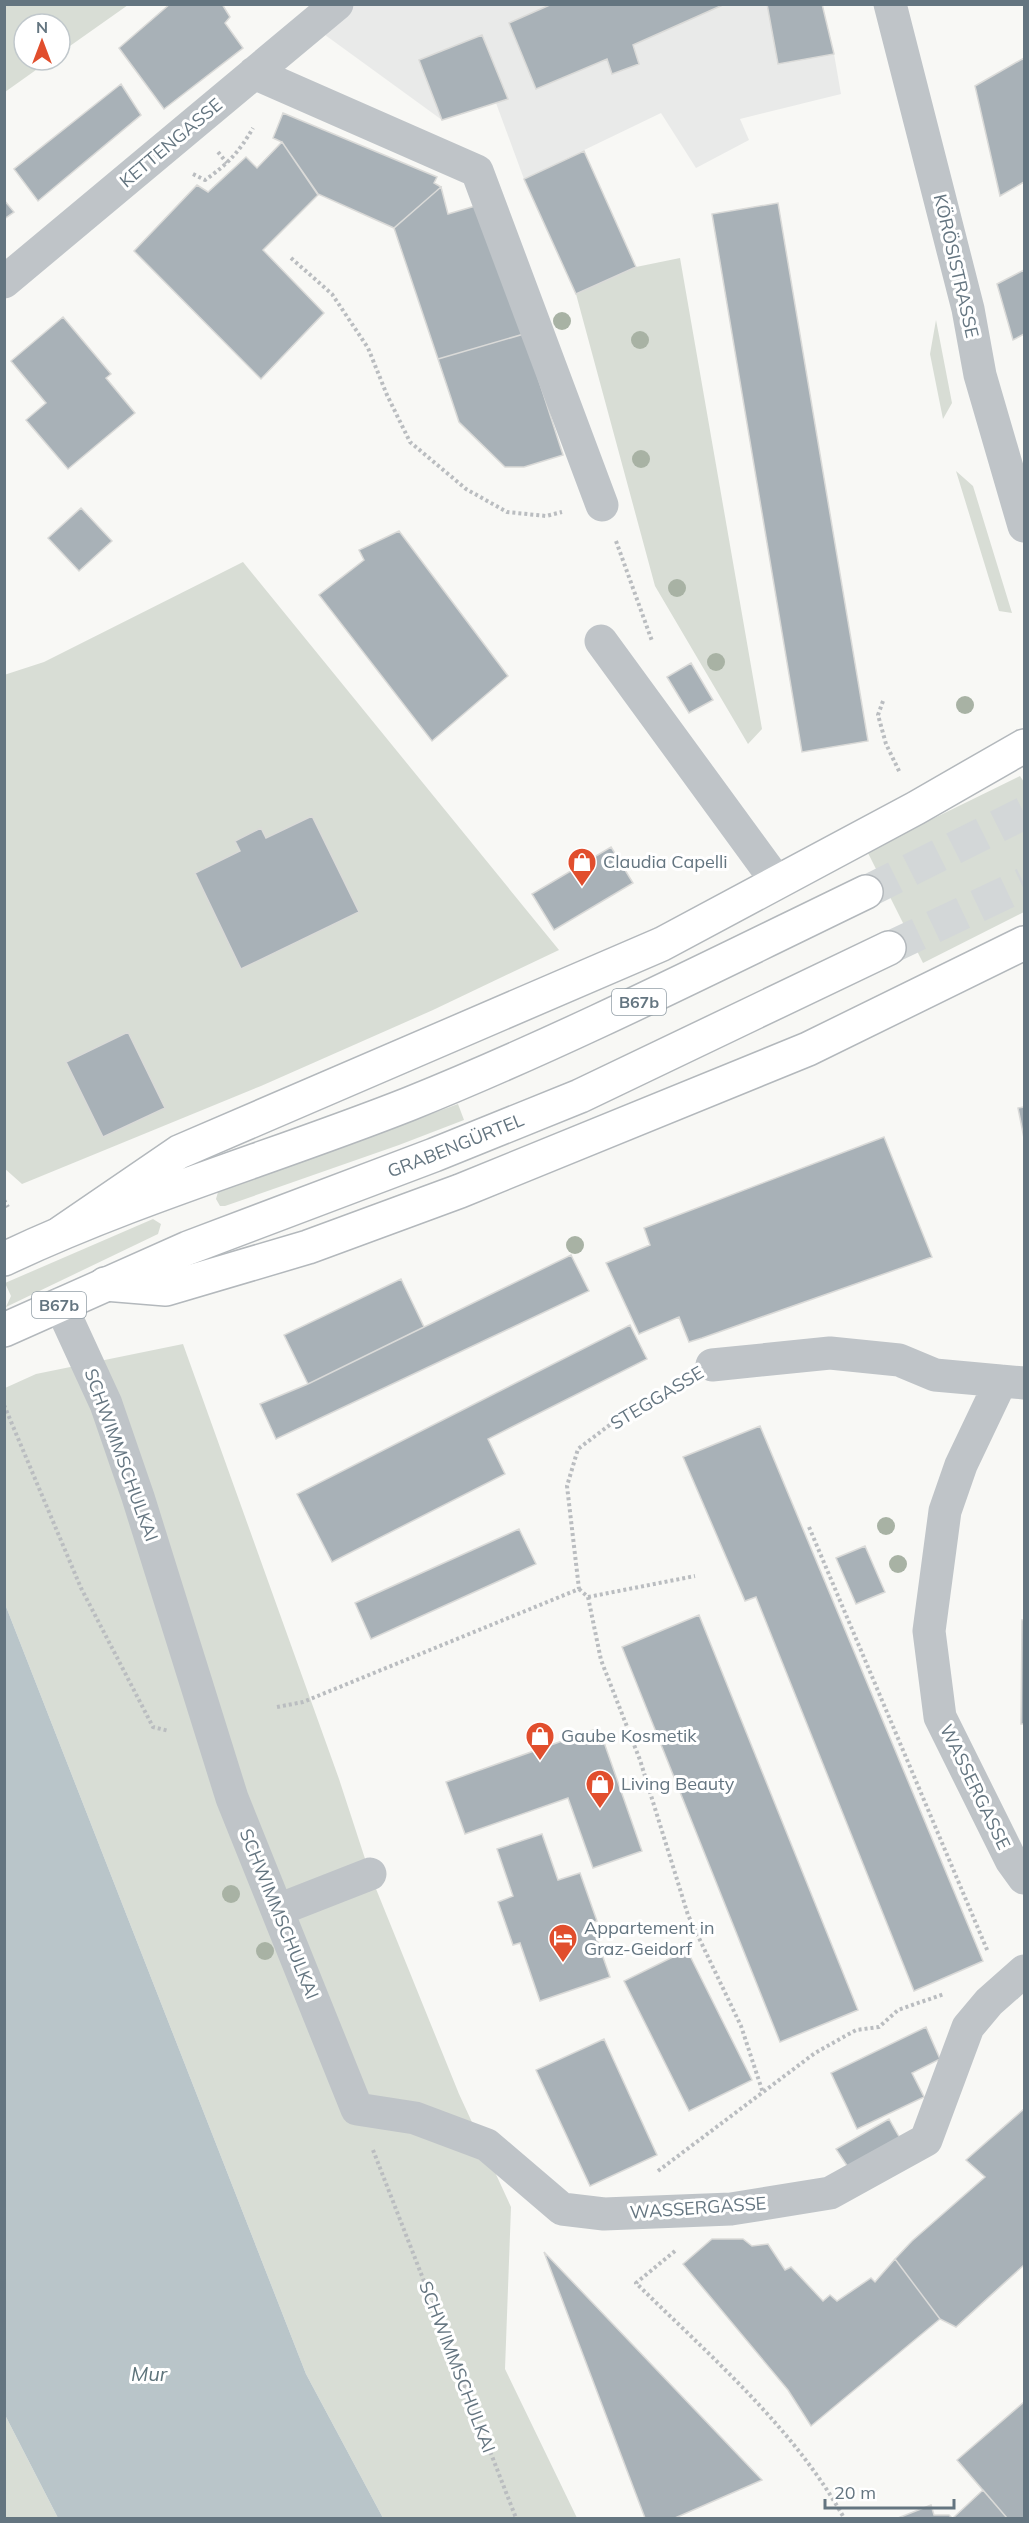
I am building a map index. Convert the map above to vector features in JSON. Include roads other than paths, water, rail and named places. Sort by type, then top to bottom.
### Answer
[{"type":"main road","points":[[62,1232],[179,1152],[662,944],[916,808],[1024,747]]},
{"type":"main road","name":"B67b","points":[[4,1259],[62,1232],[408,1104],[576,1032],[866,892]]},
{"type":"main road","points":[[105,1284],[166,1289],[318,1243],[460,1191],[808,1049],[1024,943]]},
{"type":"main road","name":"GRABENGÜRTEL","points":[[9,1328],[188,1248],[434,1155],[580,1096],[889,948]]},
{"type":"street","name":"KETTENGASSE","points":[[4,282],[336,4]]},
{"type":"street","name":"KÖRÖSISTRASSE","points":[[890,4],[968,309],[980,375],[1024,526]]},
{"type":"street","points":[[255,73],[477,171],[602,505]]},
{"type":"street","points":[[601,641],[777,882]]},
{"type":"street","name":"SCHWIMMSCHULKAI","points":[[60,1304],[106,1404],[138,1497],[232,1798],[357,2109]]},
{"type":"street","name":"STEGGASSE","points":[[712,1365],[830,1353],[899,1360],[935,1375],[1013,1382]]},
{"type":"street","name":"WASSERGASSE","points":[[1013,1382],[960,1465],[945,1511],[929,1631],[940,1717],[1011,1860],[1024,1878]]},
{"type":"street","points":[[278,1910],[370,1874]]},
{"type":"street","name":"WASSERGASSE","points":[[357,2109],[415,2118],[487,2145],[562,2209],[604,2214],[731,2209],[830,2193],[926,2139],[968,2027],[990,2001],[1021,1973]]},
{"type":"water","name":"Mur","points":[[5,1604],[306,2374],[383,2518],[58,2518],[5,2415]]},
{"type":"tunnel","points":[[866,892],[1024,813]]},
{"type":"tunnel","points":[[889,948],[1024,884]]},
{"type":"place","name":"Claudia Capelli","points":[[582,888]]},
{"type":"place","name":"Gaube Kosmetik","points":[[540,1762]]},
{"type":"place","name":"Living Beauty","points":[[600,1810]]},
{"type":"place","name":"Appartement in Graz-Geidorf","points":[[563,1964]]}]
